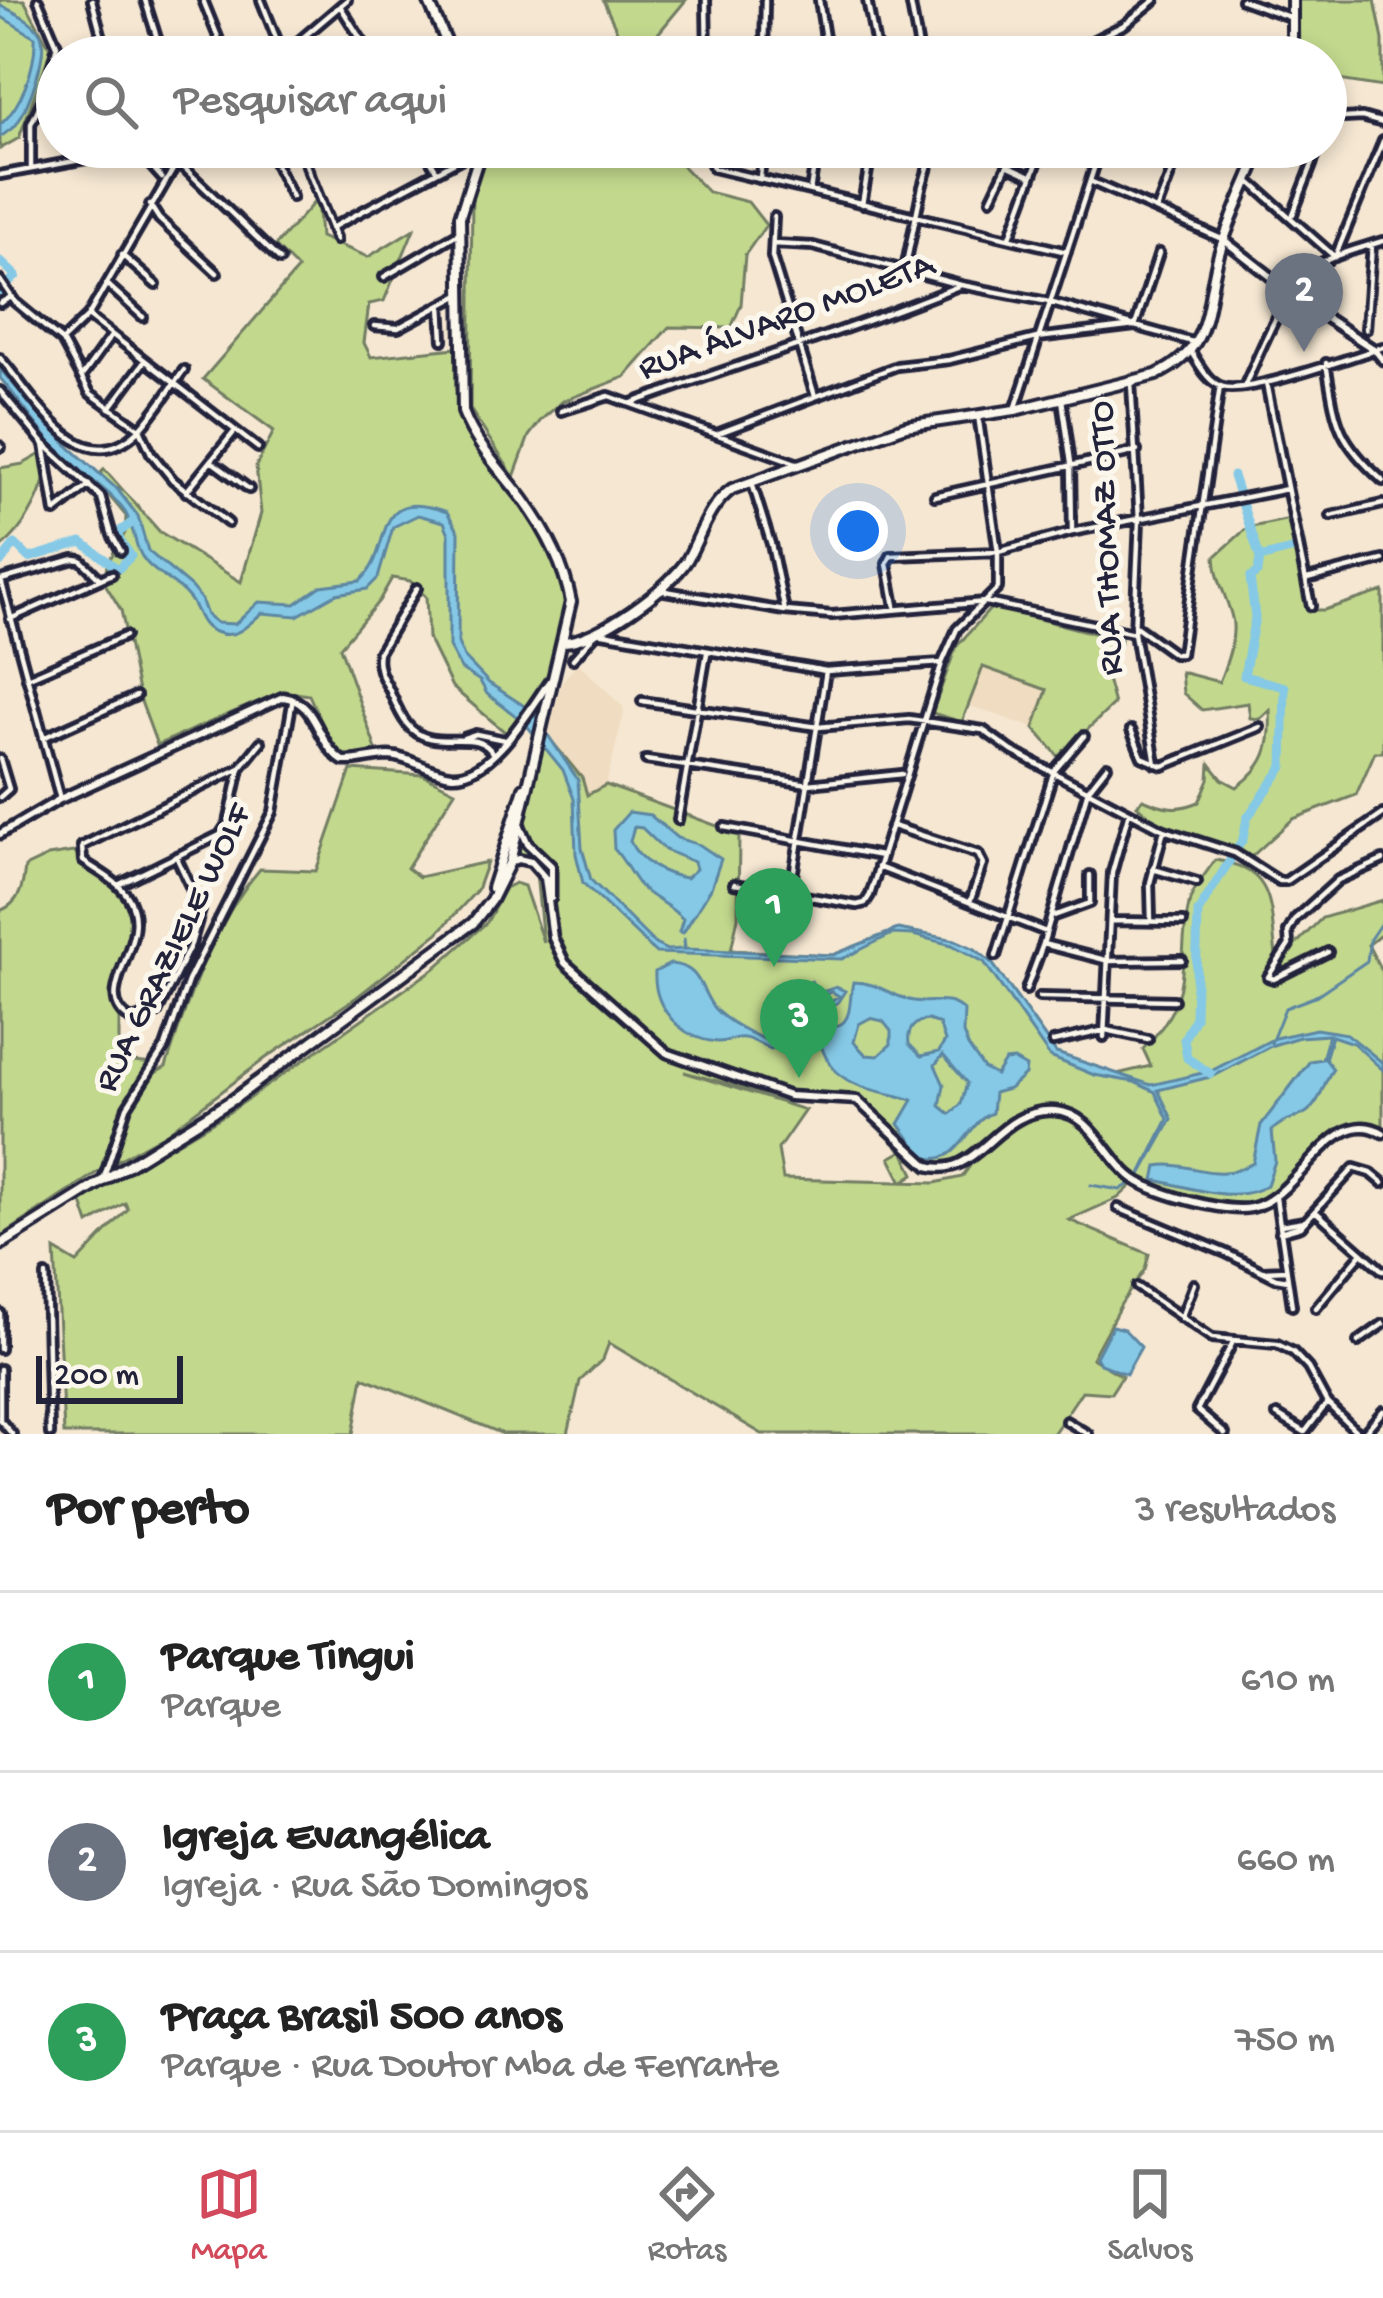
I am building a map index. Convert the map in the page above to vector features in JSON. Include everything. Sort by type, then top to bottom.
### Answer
[{"type":"main road","points":[[428,0],[444,36]]},
{"type":"main road","points":[[1290,36],[1292,0]]},
{"type":"main road","points":[[475,168],[463,202],[460,232],[460,391],[471,433],[549,540],[565,571],[571,602],[568,639],[548,708]]},
{"type":"main road","points":[[568,639],[594,633],[659,590],[686,562],[714,505],[731,488],[906,425],[1015,410],[1168,369],[1193,347],[1210,310],[1224,240],[1254,168]]},
{"type":"main road","points":[[0,1245],[234,1099],[458,935],[495,888],[510,859],[555,674],[568,639]]},
{"type":"street","points":[[38,0],[53,36]]},
{"type":"street","points":[[92,0],[101,36]]},
{"type":"street","points":[[146,0],[157,36]]},
{"type":"street","points":[[203,0],[218,36]]},
{"type":"street","points":[[262,0],[274,36]]},
{"type":"street","points":[[305,36],[347,0]]},
{"type":"street","points":[[764,36],[765,0]]},
{"type":"street","points":[[819,0],[825,36]]},
{"type":"street","points":[[867,0],[874,36]]},
{"type":"street","points":[[910,0],[917,36]]},
{"type":"street","points":[[1101,36],[1124,25],[1155,0]]},
{"type":"street","points":[[1242,0],[1289,17]]},
{"type":"street","points":[[708,36],[709,1]]},
{"type":"street","points":[[340,6],[359,36]]},
{"type":"street","points":[[31,170],[31,124],[36,114]]},
{"type":"street","points":[[1347,118],[1383,123]]},
{"type":"street","points":[[1335,257],[1383,141]]},
{"type":"street","points":[[0,175],[40,168]]},
{"type":"street","points":[[153,168],[164,179]]},
{"type":"street","points":[[62,341],[88,316],[171,168]]},
{"type":"street","points":[[184,168],[280,260]]},
{"type":"street","points":[[278,168],[292,197]]},
{"type":"street","points":[[308,168],[336,240]]},
{"type":"street","points":[[331,228],[440,168]]},
{"type":"street","points":[[713,168],[1067,252]]},
{"type":"street","points":[[760,178],[761,168]]},
{"type":"street","points":[[810,191],[814,168]]},
{"type":"street","points":[[862,204],[868,168]]},
{"type":"street","points":[[904,269],[929,168]]},
{"type":"street","points":[[991,199],[1009,168]]},
{"type":"street","points":[[1015,168],[1033,176]]},
{"type":"street","points":[[1010,239],[1036,168]]},
{"type":"street","points":[[1015,410],[1095,168]]},
{"type":"street","points":[[1156,211],[1173,168]]},
{"type":"street","points":[[1292,216],[1311,168]]},
{"type":"street","points":[[1091,181],[1224,240],[1291,293],[1379,348],[1383,361]]},
{"type":"street","points":[[1249,181],[1335,257]]},
{"type":"street","points":[[150,205],[217,272]]},
{"type":"street","points":[[143,216],[159,219]]},
{"type":"street","points":[[774,217],[772,256],[815,396]]},
{"type":"street","points":[[384,277],[460,232]]},
{"type":"street","points":[[1244,387],[1291,293],[1309,271],[1383,241]]},
{"type":"street","points":[[773,244],[813,246],[1135,326],[1193,347],[1212,382],[1220,386],[1265,382],[1379,348]]},
{"type":"street","points":[[1366,329],[1372,245]]},
{"type":"street","points":[[1135,326],[1159,253]]},
{"type":"street","points":[[122,255],[156,285]]},
{"type":"street","points":[[1,281],[10,295],[62,341],[90,393],[140,429],[163,469],[228,523]]},
{"type":"street","points":[[106,284],[143,317]]},
{"type":"street","name":"RUA ÁLVARO MOLETA","points":[[632,403],[799,342],[881,318],[961,285]]},
{"type":"street","points":[[374,326],[398,328],[463,293]]},
{"type":"street","points":[[0,303],[10,295]]},
{"type":"street","points":[[441,305],[443,340]]},
{"type":"street","points":[[88,316],[258,448]]},
{"type":"street","points":[[718,433],[897,366],[950,360],[1037,338],[1135,326]]},
{"type":"street","points":[[81,377],[111,336]]},
{"type":"street","points":[[1356,355],[1358,339]]},
{"type":"street","points":[[0,358],[71,442],[102,449],[140,429],[184,370]]},
{"type":"street","points":[[110,408],[144,362]]},
{"type":"street","points":[[1326,363],[1335,417],[1347,445],[1383,481]]},
{"type":"street","name":"RUA THOMAZ OTTO","points":[[1131,382],[1138,520],[1134,629],[1156,764]]},
{"type":"street","points":[[1265,382],[1311,606]]},
{"type":"street","points":[[659,590],[832,615],[988,599],[1134,629],[1178,656],[1220,386]]},
{"type":"street","points":[[0,391],[44,444],[101,497],[121,551]]},
{"type":"street","points":[[561,411],[609,396],[799,464]]},
{"type":"street","points":[[1062,399],[1071,463],[1072,532]]},
{"type":"street","points":[[734,884],[865,903],[942,663],[957,629],[988,599],[1000,575],[978,415]]},
{"type":"street","points":[[186,492],[235,431]]},
{"type":"street","points":[[44,444],[55,512],[89,485]]},
{"type":"street","points":[[935,496],[1137,451]]},
{"type":"street","points":[[777,456],[782,470]]},
{"type":"street","points":[[211,461],[249,489]]},
{"type":"street","points":[[752,482],[784,611]]},
{"type":"street","points":[[896,608],[887,564],[891,556],[998,552],[1072,532],[1287,489]]},
{"type":"street","points":[[1331,515],[1383,504]]},
{"type":"street","points":[[60,799],[1,580],[74,559],[81,560],[98,581]]},
{"type":"street","points":[[1306,580],[1383,560]]},
{"type":"street","points":[[10,619],[112,574]]},
{"type":"street","points":[[417,588],[376,661],[406,724],[428,738],[479,740],[494,756]]},
{"type":"street","points":[[573,659],[594,633],[826,671],[942,663]]},
{"type":"street","points":[[27,678],[125,636]]},
{"type":"street","points":[[678,820],[707,653]]},
{"type":"street","points":[[790,895],[826,671]]},
{"type":"street","points":[[0,834],[60,799],[269,701],[292,698],[304,706],[327,746],[343,761],[396,757],[454,775],[481,768],[555,674]]},
{"type":"street","points":[[44,738],[136,696]]},
{"type":"street","name":"RUA GRAZIELE WOLF","points":[[104,1177],[127,1107],[165,1047],[204,949],[274,812],[292,698]]},
{"type":"street","points":[[642,701],[818,727],[909,719],[983,730],[1012,751],[1164,830],[1235,853],[1286,881],[1383,814]]},
{"type":"street","points":[[532,706],[548,708]]},
{"type":"street","points":[[1131,730],[1142,758],[1163,766],[1260,727]]},
{"type":"street","points":[[459,741],[472,734],[505,740]]},
{"type":"street","points":[[996,956],[1054,771],[1084,736]]},
{"type":"street","points":[[488,746],[493,738]]},
{"type":"street","points":[[176,856],[201,910],[191,944],[158,1013],[141,1021],[122,1015],[114,991],[134,945],[134,910],[118,885],[83,861],[82,845],[240,768],[261,742]]},
{"type":"street","points":[[0,759],[8,790],[0,796]]},
{"type":"street","points":[[646,760],[809,784],[904,774]]},
{"type":"street","points":[[1025,990],[1088,790],[1108,766]]},
{"type":"street","points":[[118,885],[225,830],[240,768]]},
{"type":"street","points":[[1105,1033],[1112,873],[1129,812]]},
{"type":"street","points":[[518,819],[526,840],[551,866],[550,926]]},
{"type":"street","points":[[891,825],[982,859],[971,899]]},
{"type":"street","points":[[724,827],[881,856]]},
{"type":"street","points":[[1151,920],[1153,869],[1164,830]]},
{"type":"street","points":[[510,859],[523,856],[526,840]]},
{"type":"street","points":[[510,859],[531,862],[545,878],[556,950],[573,974],[667,1054],[782,1094],[857,1100],[928,1166],[943,1169],[963,1164],[1014,1121],[1048,1110],[1062,1111],[1085,1123],[1131,1177],[1147,1186],[1227,1208],[1254,1207],[1276,1198],[1327,1144],[1348,1129],[1369,1125],[1383,1133]]},
{"type":"street","points":[[1328,952],[1274,979],[1268,976],[1288,945],[1295,919],[1338,880],[1383,860]]},
{"type":"street","points":[[878,867],[1047,932]]},
{"type":"street","points":[[1153,869],[1197,882]]},
{"type":"street","points":[[1051,917],[1090,903],[1090,875]]},
{"type":"street","points":[[1111,921],[1183,922]]},
{"type":"street","points":[[191,944],[204,949]]},
{"type":"street","points":[[1043,944],[1109,961],[1183,960]]},
{"type":"street","points":[[1039,997],[1174,1000]]},
{"type":"street","points":[[1053,1042],[1105,1033],[1148,1039]]},
{"type":"street","name":"RUA GRAZIELE WOLF","points":[[111,1152],[122,1167]]},
{"type":"street","points":[[1279,1229],[1299,1224],[1315,1211],[1354,1168],[1371,1172],[1383,1183]]},
{"type":"street","points":[[1276,1198],[1292,1306]]},
{"type":"street","points":[[1118,1208],[1288,1280]]},
{"type":"street","points":[[1315,1211],[1383,1271]]},
{"type":"street","points":[[1316,1308],[1362,1253]]},
{"type":"street","points":[[1264,1270],[1286,1270]]},
{"type":"street","points":[[46,1275],[50,1434]]},
{"type":"street","points":[[1181,1318],[1194,1284]]},
{"type":"street","points":[[1137,1287],[1212,1338],[1277,1344],[1293,1352],[1328,1402],[1361,1434],[1383,1411]]},
{"type":"street","points":[[0,1313],[0,1349]]},
{"type":"street","points":[[1358,1342],[1383,1324]]},
{"type":"street","points":[[1225,1434],[1197,1410],[1234,1340]]},
{"type":"street","points":[[0,1369],[0,1420],[12,1434]]},
{"type":"street","points":[[1277,1415],[1305,1432],[1328,1402]]},
{"type":"street","points":[[1066,1420],[1088,1434]]},
{"type":"shaded area","points":[[578,663],[624,713],[606,785],[587,795],[582,778],[548,735],[562,681]]},
{"type":"shaded area","points":[[982,667],[1048,690],[1034,728],[968,705]]},
{"type":"green space","points":[[0,0],[24,0],[43,36],[36,36],[36,91],[19,138],[0,149],[0,14],[41,34],[0,5]]},
{"type":"green space","points":[[603,0],[686,0],[657,36],[617,36]]},
{"type":"green space","points":[[1298,0],[1375,0],[1383,40],[1383,87],[1347,81],[1347,36],[1299,36]]},
{"type":"green space","points":[[479,168],[685,168],[708,192],[748,202],[766,225],[745,255],[741,305],[731,328],[669,327],[625,377],[563,401],[541,420],[529,436],[514,477],[470,409],[472,192]]},
{"type":"green space","points":[[317,199],[320,237],[368,257],[414,229],[384,301],[369,304],[364,343],[371,357],[456,348],[456,389],[465,431],[538,529],[566,583],[566,615],[553,671],[506,733],[452,687],[428,638],[426,597],[410,581],[392,578],[340,647],[377,752],[342,757],[335,752],[309,695],[283,691],[157,745],[139,696],[121,610],[104,582],[107,564],[125,533],[126,516],[96,480],[104,469],[160,532],[241,582],[261,513],[256,466],[274,431],[203,379],[298,269],[275,246]]},
{"type":"green space","points":[[48,454],[40,493],[27,518],[0,548],[0,468],[23,464]]},
{"type":"green space","points":[[1290,519],[1310,610],[1383,591],[1383,752],[1375,752],[1356,795],[1293,819],[1251,857],[1154,820],[1137,805],[1143,799],[1171,807],[1191,805],[1199,802],[1210,764],[1222,779],[1237,787],[1261,763],[1270,734],[1270,710],[1260,719],[1250,718],[1248,703],[1202,710],[1183,693],[1181,672],[1219,682],[1228,657],[1233,622],[1215,557],[1247,528]]},
{"type":"green space","points":[[992,607],[1121,640],[1105,672],[1114,704],[1059,757],[1034,728],[1047,690],[983,667],[962,722],[932,713],[956,647]]},
{"type":"green space","points":[[545,733],[582,778],[587,795],[606,785],[739,834],[738,917],[731,950],[833,955],[898,929],[954,940],[992,963],[1056,1053],[1117,1074],[1151,1066],[1143,1049],[1172,1011],[1182,978],[1190,900],[1215,860],[1236,865],[1261,883],[1271,911],[1277,963],[1322,918],[1383,900],[1383,933],[1368,945],[1383,974],[1383,1127],[1362,1123],[1344,1129],[1278,1190],[1259,1202],[1238,1207],[1192,1200],[1148,1185],[1096,1130],[1073,1120],[1132,1185],[1118,1198],[1069,1220],[1149,1254],[1145,1269],[1092,1358],[1122,1376],[1111,1393],[1082,1391],[1053,1434],[762,1434],[609,1343],[603,1359],[580,1381],[568,1434],[503,1434],[363,1377],[353,1434],[64,1434],[55,1250],[77,1263],[128,1209],[125,1203],[89,1224],[81,1200],[231,1111],[435,968],[487,922],[505,888],[515,883],[524,886],[543,942],[536,873],[529,866],[510,862]],"holes":[[[684,1072],[776,1097],[853,1103],[902,1151],[890,1158],[902,1182],[914,1174],[904,1153],[925,1172],[969,1167],[962,1177],[935,1183],[783,1179],[778,1149],[805,1110]]]},
{"type":"green space","points":[[351,770],[423,775],[455,791],[407,868],[419,877],[487,862],[477,890],[438,933],[357,997],[167,1133],[102,1169],[0,1237],[0,911],[19,894],[25,867],[48,856],[73,852],[89,861],[128,905],[132,932],[119,1001],[119,1045],[134,1062],[161,1060],[150,1076],[166,1067],[215,938],[260,869],[316,871]]},
{"type":"water","points":[[0,5],[22,16],[41,36],[36,36],[36,80],[26,106],[16,125],[0,137],[0,125],[26,85],[35,37],[0,16]]},
{"type":"water","points":[[0,369],[67,445],[117,489],[138,516],[148,551],[191,587],[217,623],[235,624],[259,602],[295,604],[321,586],[360,581],[371,568],[394,513],[422,506],[447,512],[459,532],[458,643],[464,657],[489,683],[532,711],[578,780],[582,848],[591,880],[655,944],[667,950],[683,949],[684,938],[685,949],[833,955],[898,929],[955,940],[975,949],[992,963],[1056,1053],[1151,1085],[1211,1071],[1275,1038],[1316,1029],[1347,1034],[1383,1063],[1383,1070],[1353,1043],[1332,1036],[1325,1059],[1333,1069],[1316,1102],[1272,1131],[1275,1161],[1267,1185],[1241,1194],[1212,1193],[1154,1180],[1157,1166],[1226,1172],[1253,1163],[1261,1125],[1310,1061],[1322,1059],[1329,1035],[1273,1045],[1214,1076],[1158,1090],[1172,1119],[1138,1180],[1168,1119],[1155,1092],[1050,1057],[984,962],[952,945],[892,934],[842,959],[656,953],[583,883],[576,854],[574,799],[563,770],[524,722],[461,669],[449,647],[449,534],[444,522],[418,515],[393,527],[378,578],[367,589],[336,594],[297,616],[262,613],[235,633],[215,632],[205,626],[184,592],[146,562],[125,512],[55,448],[0,378]]},
{"type":"water","points":[[629,812],[650,815],[677,838],[721,859],[711,888],[683,933],[679,932],[683,919],[640,886],[614,849],[613,830]],"holes":[[[634,827],[642,828],[665,850],[694,862],[696,869],[686,878],[645,861],[630,841]]]},
{"type":"water","points":[[670,964],[688,969],[719,1013],[771,1041],[808,1031],[820,1007],[839,996],[832,992],[816,999],[810,992],[811,980],[817,994],[836,987],[845,991],[837,1003],[823,1009],[816,1026],[844,1022],[853,982],[909,1000],[951,1003],[964,1011],[963,1033],[984,1069],[996,1075],[1005,1061],[1014,1060],[1026,1067],[1025,1075],[1009,1089],[994,1093],[992,1113],[955,1150],[936,1159],[923,1157],[899,1124],[913,1100],[846,1079],[827,1060],[821,1045],[797,1039],[771,1049],[744,1038],[717,1042],[692,1035],[664,1009],[655,972]],"holes":[[[870,1018],[883,1021],[891,1031],[891,1044],[878,1056],[866,1055],[854,1042],[859,1024]],[[919,1022],[939,1024],[945,1041],[939,1052],[921,1056],[909,1044],[912,1027]],[[943,1055],[967,1083],[961,1104],[950,1114],[940,1106],[944,1085],[935,1065]]]},
{"type":"water","points":[[1112,1326],[1124,1329],[1141,1347],[1126,1374],[1100,1364],[1096,1357]]},
{"type":"waterway","points":[[0,261],[16,276],[0,291]]},
{"type":"waterway","points":[[1211,1074],[1187,1058],[1184,1039],[1195,1017],[1198,912],[1243,839],[1247,818],[1283,767],[1285,687],[1244,676],[1255,617],[1250,578],[1258,572],[1260,558],[1233,476]]},
{"type":"waterway","points":[[0,563],[15,544],[29,558],[82,542],[118,569],[131,556],[119,532],[133,522]]},
{"type":"waterway","points":[[1260,558],[1299,548]]},
{"type":"waterway","points":[[1271,1043],[1285,1008],[1314,997],[1367,961],[1370,939],[1383,920]]},
{"type":"waterway","points":[[1091,1185],[1120,1190],[1131,1183]]},
{"type":"place","name":"Igreja Evangélica","points":[[1304,352]]},
{"type":"place","name":"Parque Tingui","points":[[774,967]]},
{"type":"place","name":"Praça Brasil 500 anos","points":[[799,1078]]}]
